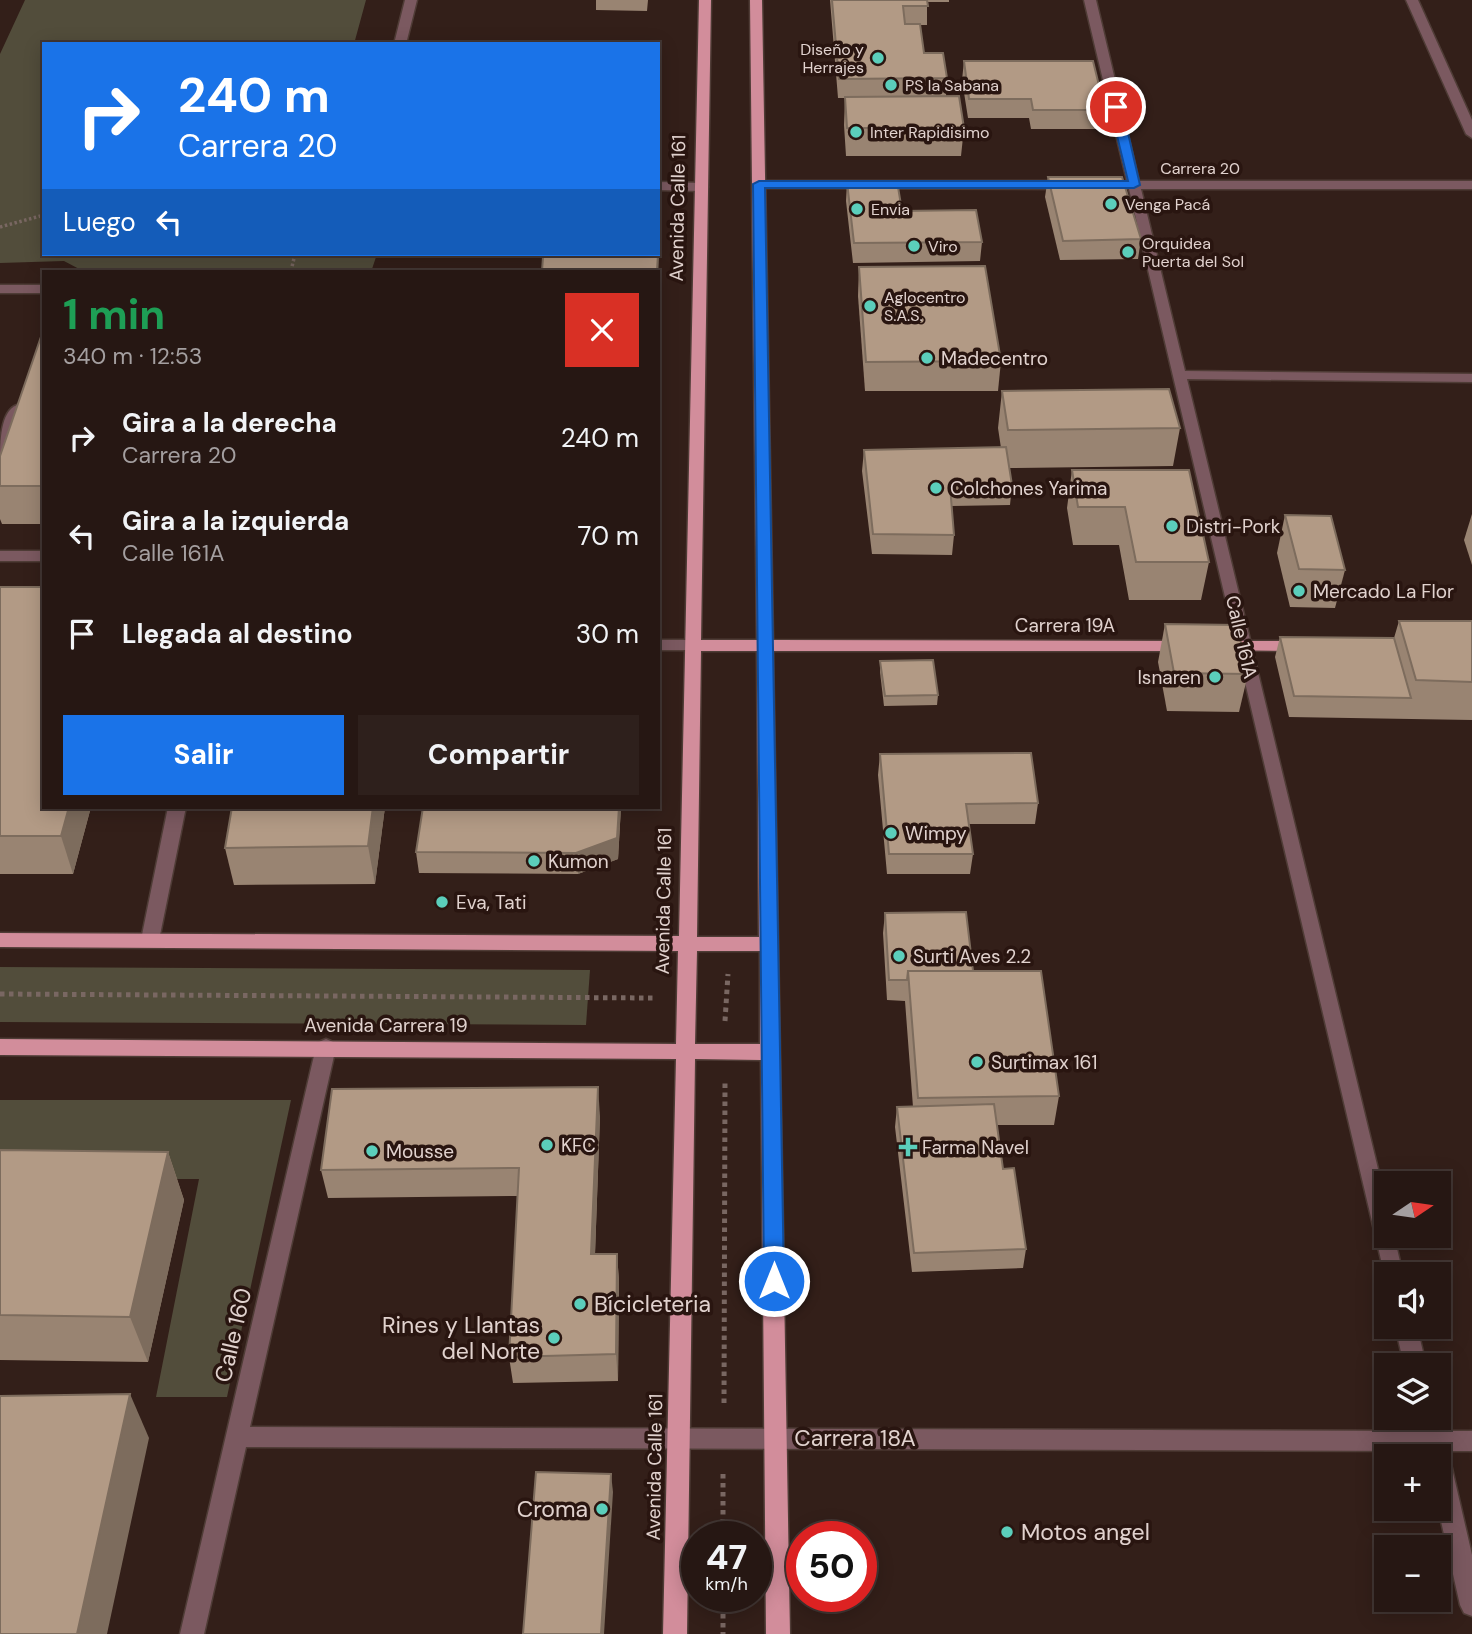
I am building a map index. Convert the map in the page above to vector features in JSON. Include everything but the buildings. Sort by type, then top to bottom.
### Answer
[{"type":"main road","name":"Avenida Calle 161","points":[[676,1634],[705,0]]},
{"type":"main road","points":[[756,0],[778,1634]]},
{"type":"main road","name":"Carrera 19A","points":[[693,645],[1311,646]]},
{"type":"main road","points":[[0,940],[770,944]]},
{"type":"main road","name":"Avenida Carrera 19","points":[[0,1047],[326,1047],[772,1052]]},
{"type":"street","points":[[400,42],[411,0]]},
{"type":"street","name":"Calle 161A","points":[[1090,0],[1390,1262]]},
{"type":"street","points":[[1412,0],[1472,134]]},
{"type":"street","points":[[759,184],[1079,185]]},
{"type":"street","name":"Carrera 20","points":[[1107,185],[1472,186]]},
{"type":"street","points":[[660,186],[702,187]]},
{"type":"street","points":[[0,289],[42,289]]},
{"type":"street","points":[[1180,375],[1472,378]]},
{"type":"street","points":[[0,455],[22,394]]},
{"type":"street","points":[[0,556],[42,556]]},
{"type":"street","name":"Carrera 19A","points":[[660,645],[693,645]]},
{"type":"street","points":[[150,940],[177,809]]},
{"type":"street","name":"Calle 160","points":[[192,1634],[326,1047]]},
{"type":"street","points":[[1433,1430],[1472,1605]]},
{"type":"street","name":"Carrera 18A","points":[[237,1437],[1472,1441]]},
{"type":"path","points":[[0,227],[42,216]]},
{"type":"path","points":[[723,1521],[726,981]]},
{"type":"path","points":[[0,994],[655,998]]},
{"type":"path","points":[[723,1612],[723,1634]]},
{"type":"shaded area","points":[[25,0],[366,0],[355,42],[42,42],[42,256],[376,256],[372,269],[81,270],[64,261],[0,263],[0,54]]},
{"type":"shaded area","points":[[0,967],[590,970],[586,1025],[0,1022]]},
{"type":"shaded area","points":[[0,1100],[291,1100],[227,1397],[156,1397],[199,1179],[0,1179]]},
{"type":"place","name":"Diseño y Herrajes","points":[[878,58]]},
{"type":"place","name":"PS la Sabana","points":[[891,85]]},
{"type":"place","name":"Inter Rapidisimo","points":[[856,132]]},
{"type":"place","name":"Venga Pacá","points":[[1111,204]]},
{"type":"place","name":"Envia","points":[[857,209]]},
{"type":"place","name":"Viro","points":[[914,246]]},
{"type":"place","name":"Orquidea Puerta del Sol","points":[[1128,252]]},
{"type":"place","name":"Aglocentro S.A.S.","points":[[870,306]]},
{"type":"place","name":"Madecentro","points":[[927,358]]},
{"type":"place","name":"Colchones Yarima","points":[[936,488]]},
{"type":"place","name":"Distri-Pork","points":[[1172,526]]},
{"type":"place","name":"Mercado La Flor","points":[[1299,591]]},
{"type":"place","name":"Isnaren","points":[[1215,677]]},
{"type":"place","name":"Wimpy","points":[[891,833]]},
{"type":"place","name":"Kumon","points":[[534,861]]},
{"type":"place","name":"Eva, Tati","points":[[442,902]]},
{"type":"place","name":"Surti Aves 2.2","points":[[899,956]]},
{"type":"place","name":"Surtimax 161","points":[[977,1062]]},
{"type":"place","name":"KFC","points":[[547,1145]]},
{"type":"place","name":"Farma Navel","points":[[908,1147]]},
{"type":"place","name":"Mousse","points":[[372,1151]]},
{"type":"place","name":"Bícicleteria","points":[[580,1304]]},
{"type":"place","name":"Rines y Llantas del Norte","points":[[554,1338]]},
{"type":"place","name":"Croma","points":[[602,1509]]},
{"type":"place","name":"Motos angel","points":[[1007,1532]]},
{"type":"route","points":[[774,1281],[759,184],[1134,185],[1116,107]]}]
